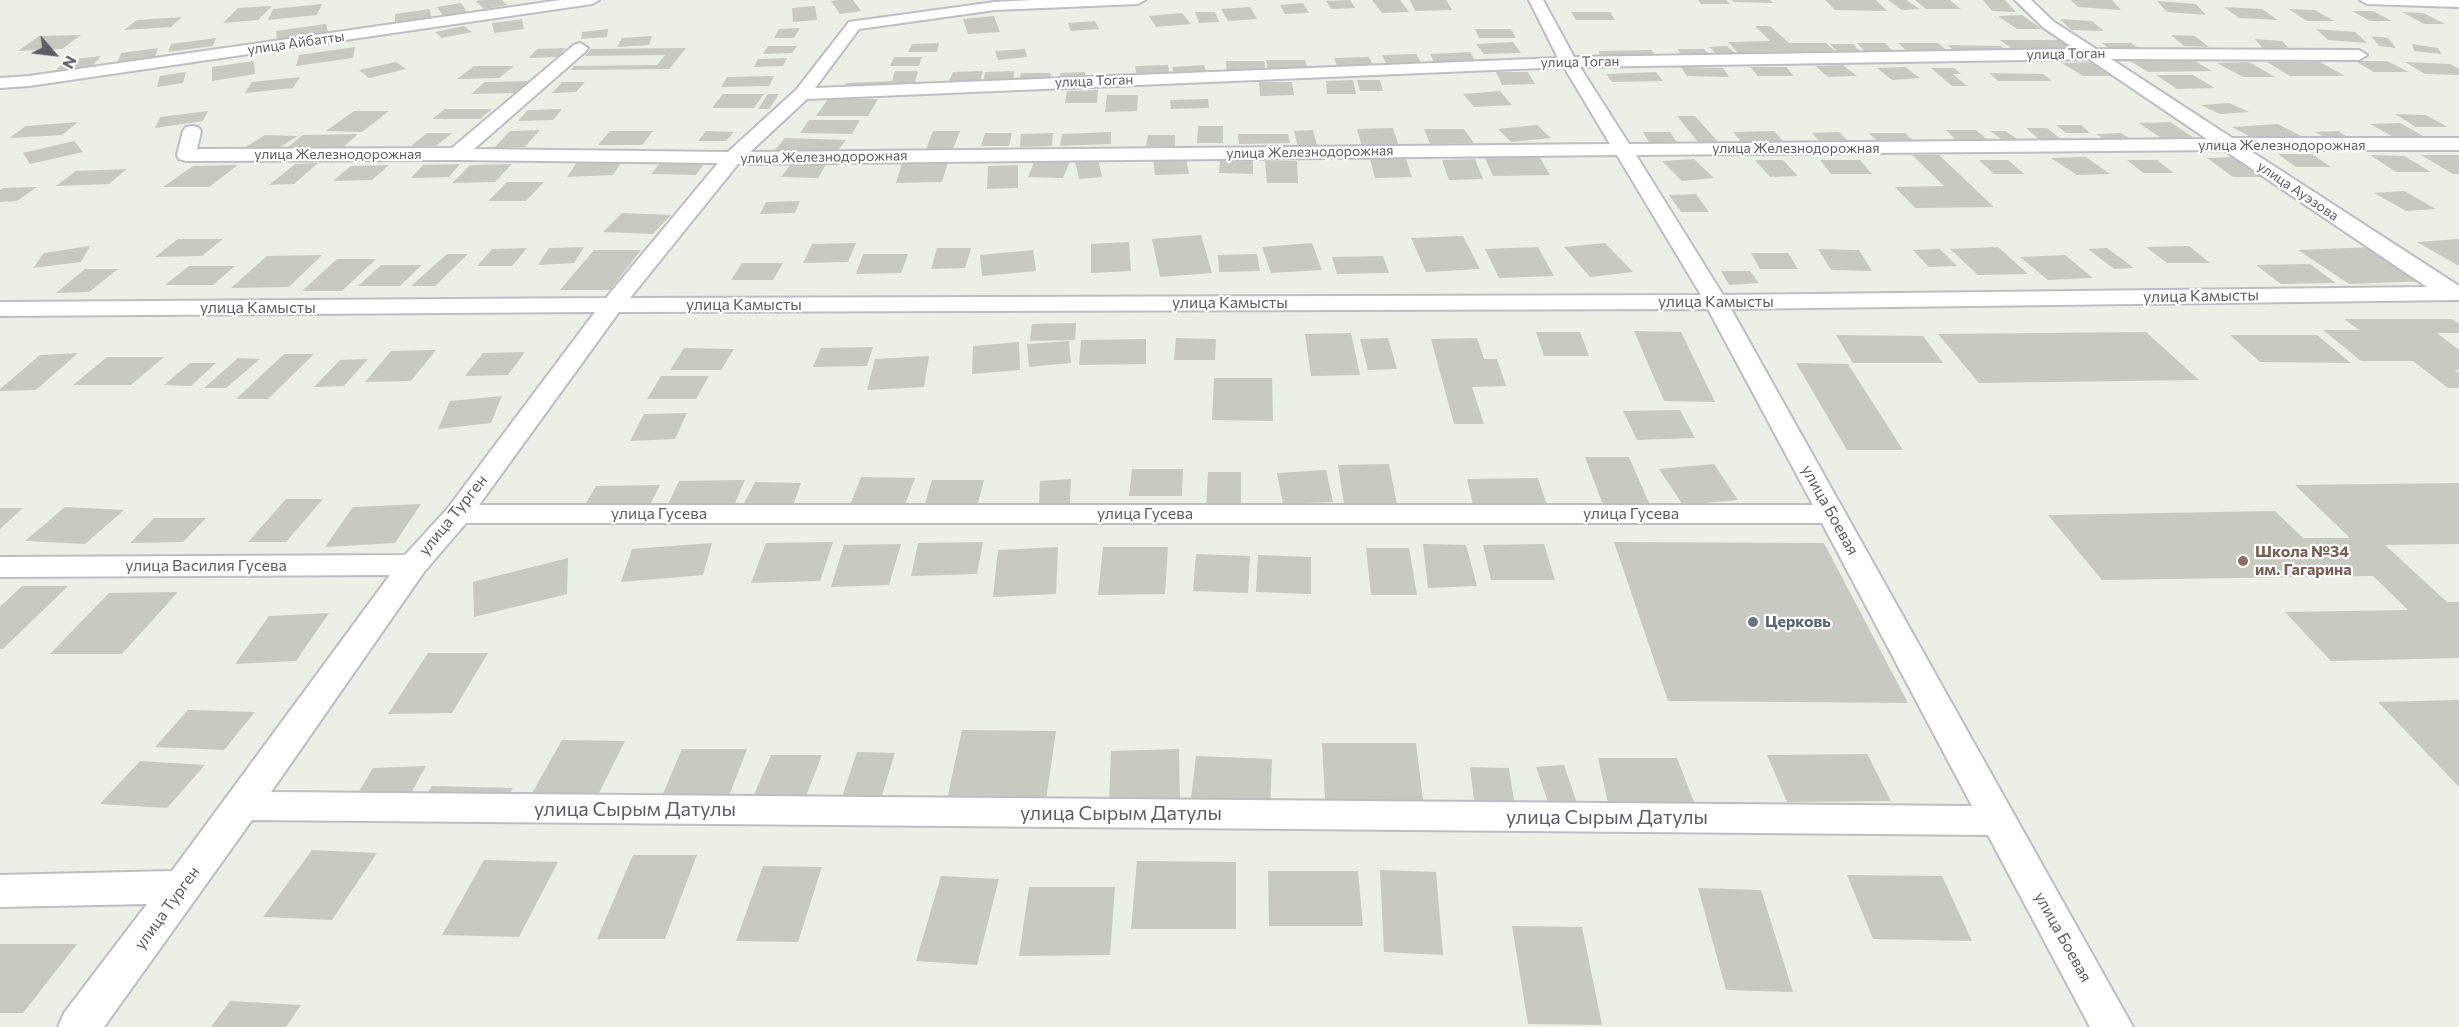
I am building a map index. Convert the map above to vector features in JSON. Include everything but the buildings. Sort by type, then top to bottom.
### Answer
[{"type":"street","name":"улица Айбатты","points":[[0,83],[28,81],[592,0]]},
{"type":"street","name":"улица Турген","points":[[79,1027],[242,806],[413,565],[458,514],[612,305],[733,158],[802,94],[854,26],[995,6],[1137,0]]},
{"type":"street","name":"улица Боевая","points":[[1536,0],[1569,62],[1716,302],[2112,1027]]},
{"type":"street","name":"улица Ауэзова","points":[[2022,0],[2049,25],[2457,295]]},
{"type":"street","points":[[2367,0],[2459,3]]},
{"type":"street","points":[[457,154],[580,48]]},
{"type":"street","name":"улица Тоган","points":[[802,94],[1569,62],[2093,54],[2359,55]]},
{"type":"street","name":"улица Железнодорожная","points":[[192,131],[186,155],[457,154],[733,158],[2228,144],[2459,144]]},
{"type":"street","name":"улица Камысты","points":[[0,309],[1716,302],[2457,295]]},
{"type":"street","name":"улица Гусева","points":[[458,514],[1832,514]]},
{"type":"street","name":"улица Василия Гусева","points":[[0,567],[413,565]]},
{"type":"street","name":"улица Сырым Датулы","points":[[242,806],[2000,821]]},
{"type":"street","points":[[0,891],[182,887]]},
{"type":"place","name":"Школа №34 им. Гагарина","points":[[2243,561]]},
{"type":"place","name":"Церковь","points":[[1753,622]]}]
